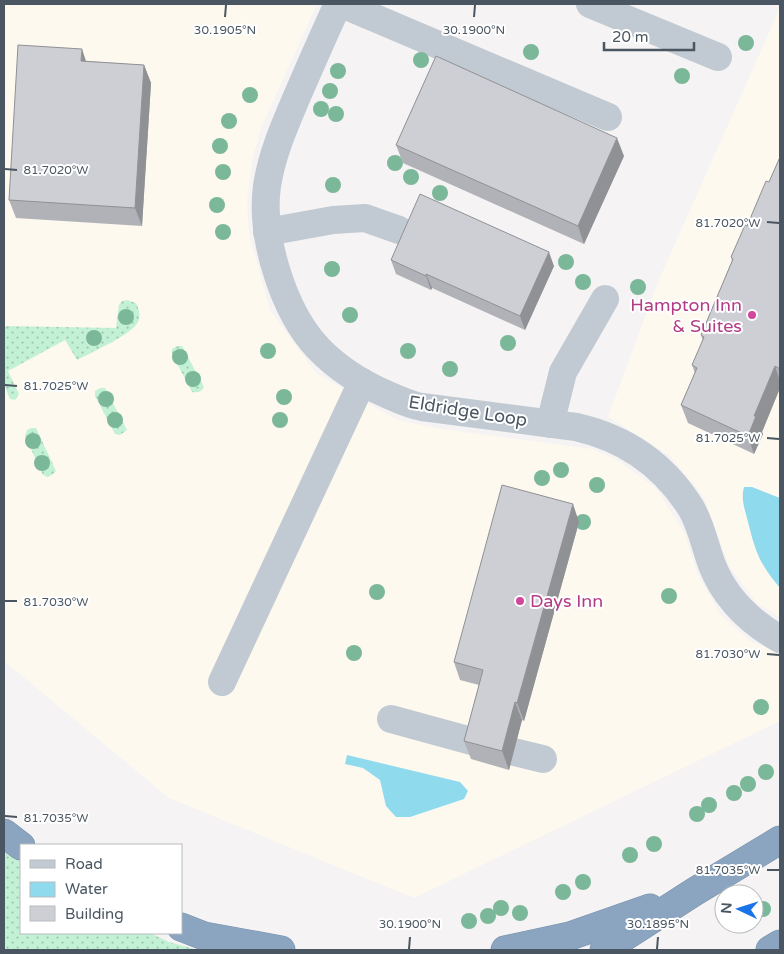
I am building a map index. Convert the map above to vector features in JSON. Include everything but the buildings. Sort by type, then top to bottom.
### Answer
[{"type":"highway","points":[[4,833],[20,845]]},
{"type":"highway","points":[[604,950],[780,840]]},
{"type":"highway","points":[[505,950],[570,936],[694,892]]},
{"type":"highway","points":[[182,927],[204,936],[281,950]]},
{"type":"highway","points":[[770,950],[780,944]]},
{"type":"street","name":"Eldridge Loop","points":[[338,4],[275,147],[267,187],[265,222],[274,263],[286,296],[304,329],[316,346],[349,375],[384,393],[417,406],[587,430],[630,446],[657,468],[676,488],[691,509],[721,584],[734,603],[754,622],[780,639]]},
{"type":"street","points":[[342,4],[608,118]]},
{"type":"street","points":[[590,4],[718,57]]},
{"type":"street","points":[[267,232],[334,220],[365,218],[399,230]]},
{"type":"street","points":[[550,424],[563,372],[605,299]]},
{"type":"street","points":[[222,682],[362,382]]},
{"type":"street","points":[[391,720],[475,742]]},
{"type":"street","points":[[514,752],[543,758]]},
{"type":"shaded area","points":[[4,4],[317,4],[261,128],[252,161],[247,202],[249,234],[270,310],[316,373],[397,420],[441,429],[593,449],[617,460],[656,488],[685,534],[697,573],[720,614],[750,641],[780,652],[780,721],[414,898],[169,798],[4,661]]},
{"type":"shaded area","points":[[780,8],[780,617],[757,603],[730,568],[703,496],[669,455],[608,417],[658,282]]},
{"type":"green space","points":[[127,300],[136,303],[139,310],[139,320],[134,327],[101,348],[77,360],[65,340],[8,371],[19,394],[15,400],[10,399],[4,384],[4,326],[116,328],[119,305],[122,301]]},
{"type":"green space","points":[[182,346],[204,387],[199,392],[192,392],[172,354],[172,349]]},
{"type":"green space","points":[[105,388],[127,430],[120,435],[115,434],[95,396],[95,391]]},
{"type":"green space","points":[[36,428],[56,471],[48,477],[43,475],[25,436],[27,430]]},
{"type":"green space","points":[[4,851],[20,861],[20,934],[152,934],[169,942],[198,950],[4,950]]},
{"type":"water","points":[[744,487],[752,487],[780,498],[780,588],[762,563],[755,547],[744,506]]},
{"type":"water","points":[[347,755],[460,782],[468,791],[464,799],[410,817],[396,817],[386,806],[380,780],[363,768],[345,764]]},
{"type":"place","name":"Hampton Inn & Suites","points":[[752,315]]},
{"type":"place","name":"Days Inn","points":[[520,601]]}]
